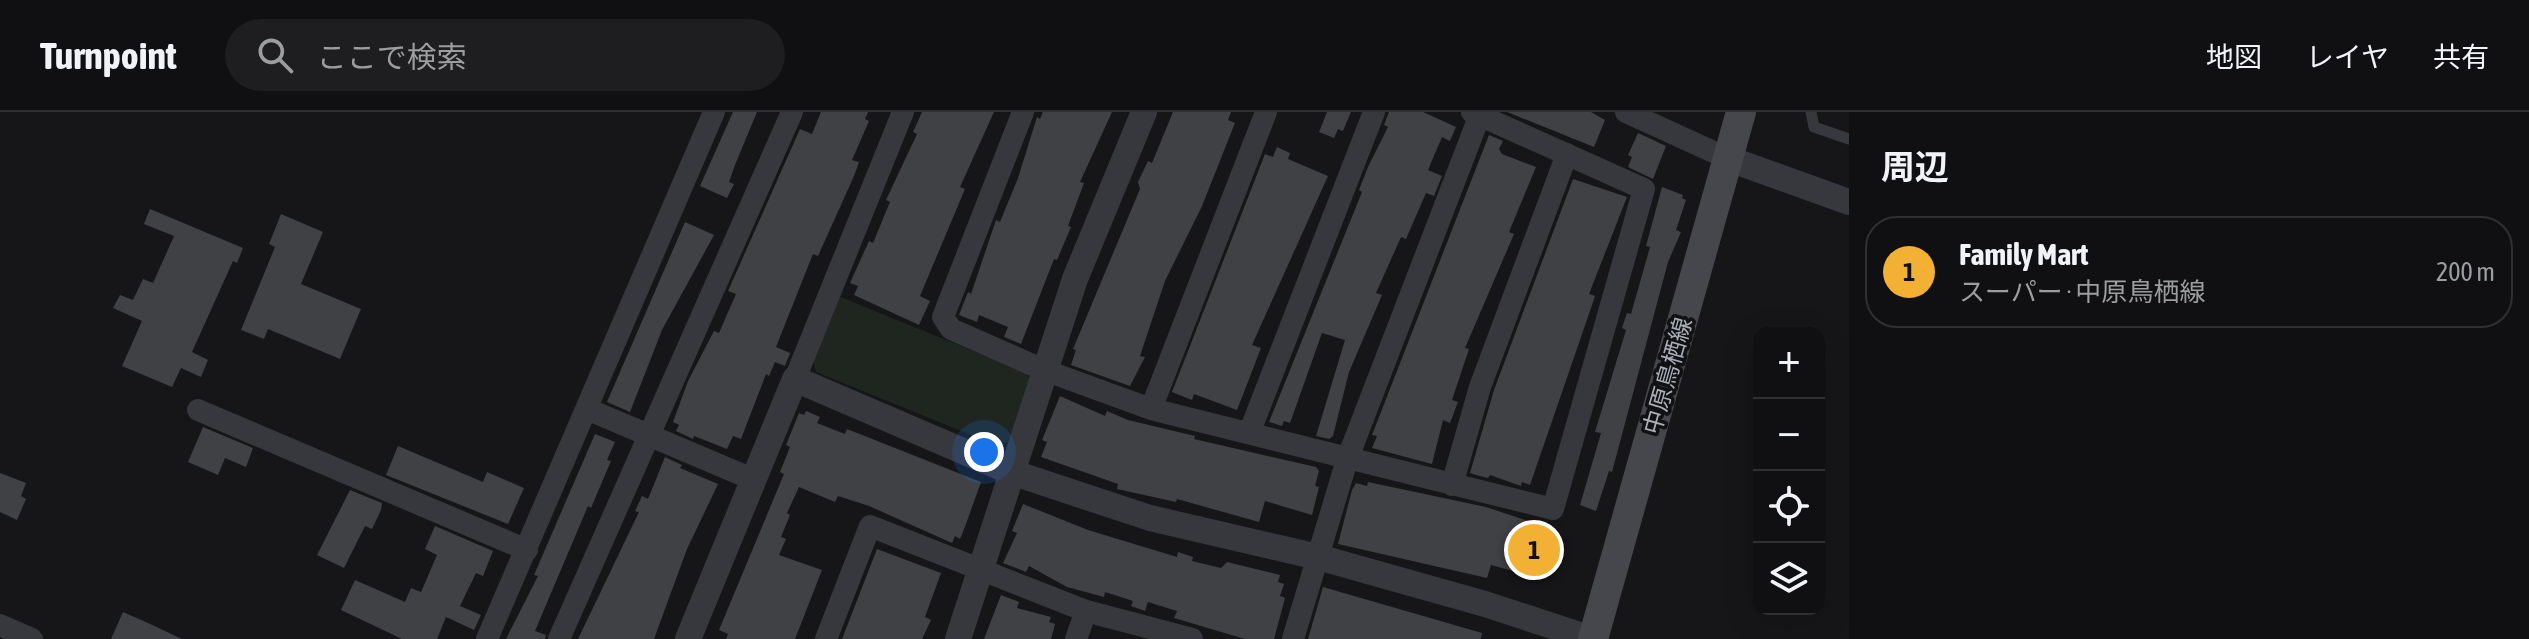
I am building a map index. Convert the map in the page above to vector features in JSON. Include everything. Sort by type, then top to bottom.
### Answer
[{"type":"main road","name":"中原鳥栖線","points":[[1592,639],[1741,112]]},
{"type":"street","points":[[487,639],[714,112]]},
{"type":"street","points":[[559,639],[792,112]]},
{"type":"street","points":[[688,639],[903,112]]},
{"type":"street","points":[[1023,112],[943,317],[951,329],[1044,370],[1151,409],[1250,431],[1347,460],[1553,509],[1644,189],[1478,113],[1347,460],[1293,639]]},
{"type":"street","points":[[958,639],[1075,279],[1144,112]]},
{"type":"street","points":[[1151,409],[1266,112]]},
{"type":"street","points":[[1250,431],[1374,112]]},
{"type":"street","points":[[1626,112],[1729,159],[1849,202]]},
{"type":"street","points":[[1452,485],[1480,387],[1567,154]]},
{"type":"street","points":[[795,379],[1014,473],[1150,518],[1318,557],[1485,604],[1592,639]]},
{"type":"street","points":[[587,409],[752,479]]},
{"type":"street","points":[[198,410],[527,550]]},
{"type":"street","points":[[826,639],[870,526],[1086,611],[1185,638]]},
{"type":"street","points":[[1076,639],[1086,611]]},
{"type":"street","points":[[0,625],[32,639]]},
{"type":"lane","points":[[1811,112],[1814,127],[1849,139]]},
{"type":"shaded area","points":[[838,296],[1027,373],[1031,382],[1010,441],[998,446],[816,372],[813,361]]},
{"type":"building","points":[[733,112],[757,112],[729,182],[734,184],[727,198],[700,186]]},
{"type":"building","points":[[821,112],[868,112],[865,119],[869,121],[852,160],[859,162],[854,176],[818,256],[813,254],[776,347],[790,353],[785,366],[775,362],[769,376],[766,374],[741,439],[733,436],[727,449],[694,436],[693,439],[676,431],[679,425],[673,422],[688,381],[714,331],[719,333],[736,294],[728,291],[800,129],[812,134]]},
{"type":"building","points":[[922,112],[994,112],[960,187],[965,189],[920,296],[930,301],[919,325],[854,295],[858,286],[850,283],[869,241],[873,243],[890,202],[886,200],[917,134],[913,132]]},
{"type":"building","points":[[1043,112],[1112,112],[1080,182],[1084,183],[1068,226],[1071,227],[1057,260],[1054,259],[1021,344],[1004,337],[1008,327],[979,315],[977,322],[959,315],[968,292],[971,294],[996,220],[1000,222],[1018,178],[1037,117],[1040,119]]},
{"type":"building","points":[[1173,112],[1231,112],[1228,120],[1235,123],[1202,206],[1165,281],[1140,356],[1145,357],[1130,386],[1071,365],[1076,350],[1073,349],[1140,189],[1138,182],[1148,161],[1152,163]]},
{"type":"building","points":[[1327,112],[1351,112],[1343,131],[1338,129],[1334,138],[1319,132]]},
{"type":"building","points":[[1389,112],[1423,112],[1456,127],[1450,141],[1442,137],[1428,170],[1442,176],[1434,196],[1426,193],[1406,239],[1401,237],[1376,293],[1382,295],[1349,372],[1333,436],[1329,439],[1316,436],[1345,340],[1322,333],[1290,423],[1284,421],[1282,426],[1269,422],[1362,192],[1359,190],[1368,167],[1388,127],[1384,125]]},
{"type":"building","points":[[1507,112],[1591,112],[1605,120],[1594,147]]},
{"type":"building","points":[[1638,133],[1666,146],[1653,179],[1628,167],[1632,157],[1628,155]]},
{"type":"building","points":[[1489,135],[1503,141],[1499,149],[1502,154],[1536,167],[1509,232],[1514,234],[1465,348],[1469,349],[1452,400],[1458,402],[1450,423],[1443,420],[1432,464],[1372,448],[1377,436],[1372,435]]},
{"type":"building","points":[[1277,147],[1290,153],[1288,159],[1328,176],[1252,345],[1261,348],[1237,410],[1194,394],[1192,400],[1172,392],[1265,154],[1273,157]]},
{"type":"building","points":[[1573,179],[1627,197],[1589,294],[1595,296],[1530,485],[1522,482],[1521,486],[1490,475],[1488,478],[1470,473],[1494,390]]},
{"type":"building","points":[[1662,187],[1683,195],[1682,198],[1686,200],[1676,230],[1681,232],[1668,262],[1612,472],[1609,471],[1596,511],[1580,505],[1601,433],[1595,432],[1626,330],[1622,328],[1627,313],[1631,314],[1650,247],[1646,246]]},
{"type":"building","points":[[150,209],[243,248],[237,263],[233,261],[192,352],[208,360],[201,377],[181,368],[172,387],[122,366],[142,321],[113,308],[120,295],[133,300],[143,279],[153,283],[174,236],[144,224]]},
{"type":"building","points":[[281,214],[323,232],[301,284],[361,309],[340,359],[268,329],[264,339],[241,330],[275,247],[269,244]]},
{"type":"building","points":[[685,222],[714,235],[662,330],[630,412],[607,402]]},
{"type":"building","points":[[1060,396],[1105,416],[1107,411],[1128,420],[1195,436],[1194,439],[1316,467],[1319,471],[1315,486],[1319,487],[1312,515],[1265,501],[1259,522],[1177,499],[1176,502],[1117,489],[1118,484],[1041,457],[1047,442],[1042,440]]},
{"type":"building","points":[[806,411],[820,417],[817,423],[845,434],[847,429],[981,482],[960,539],[955,536],[952,543],[869,506],[838,496],[835,502],[799,487],[787,513],[790,515],[781,537],[786,539],[779,555],[822,570],[795,639],[726,639],[728,634],[719,630],[784,474],[780,472],[790,447],[786,445],[799,413],[804,415]]},
{"type":"building","points":[[203,427],[253,448],[246,467],[225,458],[218,475],[188,462]]},
{"type":"building","points":[[595,434],[615,442],[607,460],[611,461],[591,508],[588,506],[535,631],[546,635],[545,639],[506,639],[538,576],[534,575]]},
{"type":"building","points":[[398,446],[483,482],[487,472],[524,488],[508,524],[386,475]]},
{"type":"building","points":[[665,457],[682,465],[680,468],[718,484],[687,549],[654,639],[578,639],[639,512],[635,511],[642,496],[648,499]]},
{"type":"building","points":[[0,473],[26,483],[21,496],[26,499],[17,520],[0,512]]},
{"type":"building","points":[[1368,482],[1486,507],[1556,530],[1541,579],[1491,565],[1487,578],[1338,544],[1352,490],[1356,483],[1367,486]]},
{"type":"building","points":[[350,490],[382,503],[372,529],[365,526],[344,568],[317,555]]},
{"type":"building","points":[[1023,504],[1088,530],[1177,557],[1178,552],[1193,557],[1192,561],[1221,568],[1227,562],[1280,575],[1278,582],[1284,584],[1280,596],[1285,598],[1274,639],[1245,639],[1174,618],[1177,611],[1148,602],[1145,611],[1131,606],[1133,601],[1105,592],[1104,597],[1067,587],[1029,566],[1026,572],[1003,563],[1017,533],[1012,531]]},
{"type":"building","points":[[435,526],[493,551],[483,576],[476,573],[460,606],[481,615],[474,630],[446,617],[437,639],[402,639],[341,610],[355,580],[405,602],[411,588],[421,592],[437,555],[425,549]]},
{"type":"building","points":[[877,549],[941,573],[925,617],[931,620],[922,639],[842,639]]},
{"type":"building","points":[[1323,587],[1482,633],[1481,639],[1308,639]]},
{"type":"building","points":[[1001,595],[1019,602],[1017,608],[1051,617],[1049,622],[1055,624],[1051,639],[984,639]]},
{"type":"building","points":[[123,612],[148,623],[182,639],[111,639]]},
{"type":"place","name":"Family Mart","points":[[1534,550]]}]
